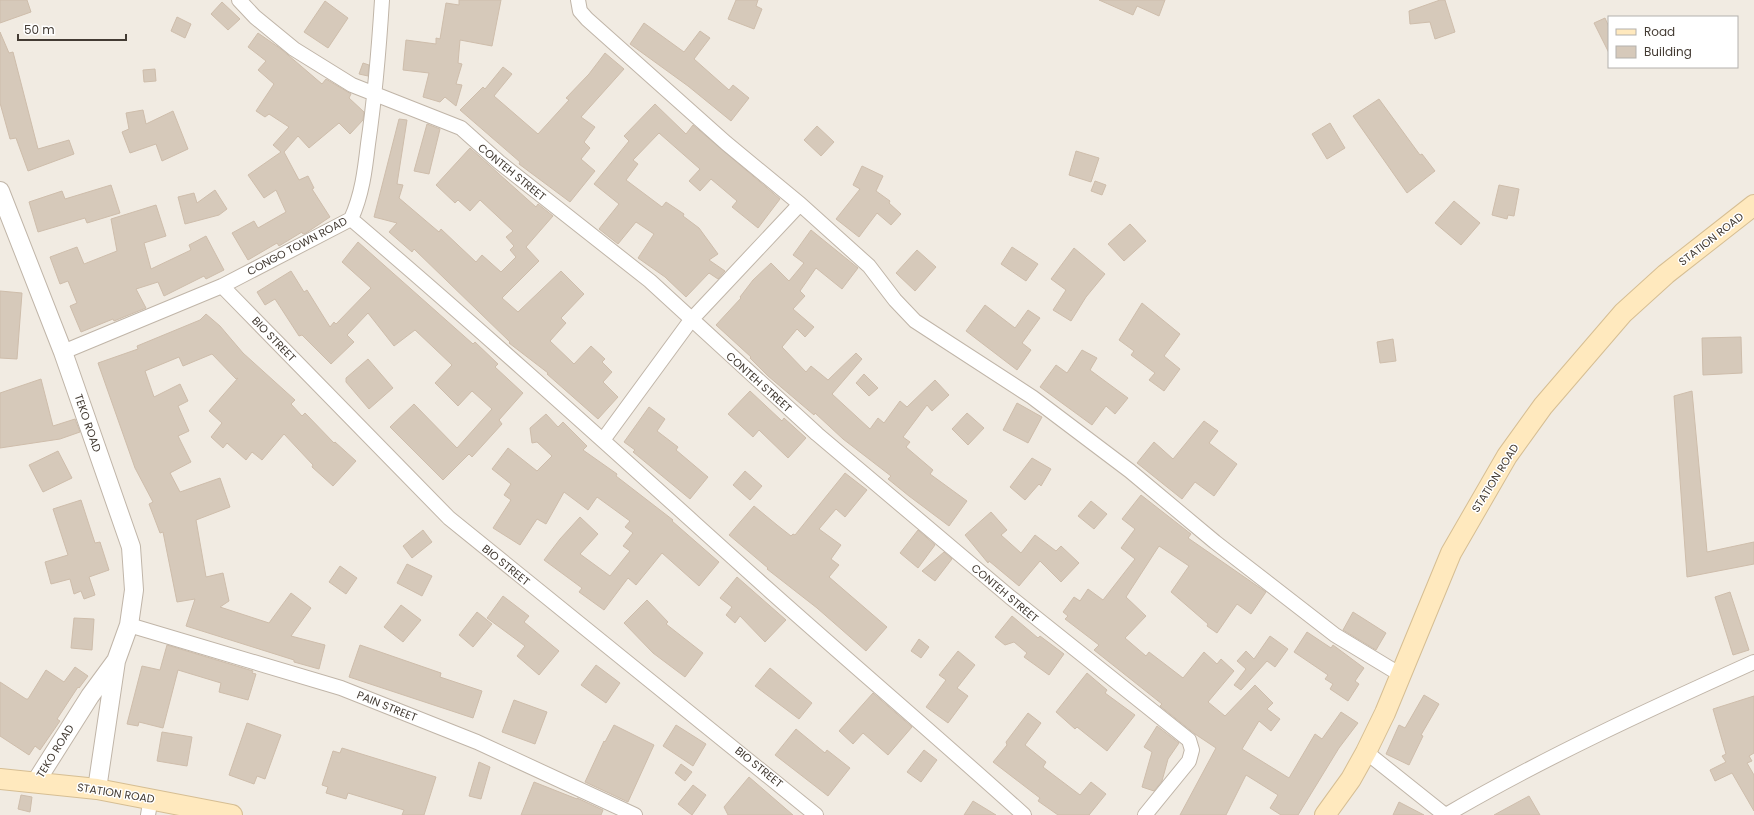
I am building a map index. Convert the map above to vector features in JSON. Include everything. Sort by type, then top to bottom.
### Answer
[{"type":"main road","name":"STATION ROAD","points":[[1325,815],[1351,779],[1366,752],[1400,676],[1451,553],[1507,456],[1543,406],[1624,313],[1666,274],[1754,205]]},
{"type":"main road","name":"STATION ROAD","points":[[0,779],[97,789],[149,807],[232,815]]},
{"type":"street","name":"CONTEH STREET","points":[[239,0],[256,17],[294,48],[352,85],[375,96],[447,121],[461,128],[498,162],[650,281],[817,434],[968,562],[1189,740],[1192,750],[1189,761],[1145,815]]},
{"type":"street","name":"CONGO TOWN ROAD","points":[[63,352],[222,286],[351,219],[357,205],[362,185],[375,96],[382,0]]},
{"type":"street","points":[[578,0],[580,11],[587,19],[726,143],[800,204],[869,266],[895,300],[915,320],[1032,397],[1130,471],[1215,542],[1336,635],[1400,676]]},
{"type":"street","name":"TEKO ROAD","points":[[0,191],[63,352],[131,547],[134,590],[129,625],[116,661],[97,789]]},
{"type":"street","points":[[603,440],[691,320],[800,204]]},
{"type":"street","points":[[351,219],[455,307],[772,593],[942,741],[1024,815]]},
{"type":"street","name":"BIO STREET","points":[[222,286],[449,518],[816,815]]},
{"type":"street","name":"PAIN STREET","points":[[129,625],[342,688],[477,742],[635,815]]},
{"type":"street","name":"TEKO ROAD","points":[[35,783],[90,696],[116,661]]},
{"type":"street","points":[[1366,752],[1446,815],[1503,782],[1594,737],[1754,662]]},
{"type":"building","points":[[0,0],[27,0],[31,12],[0,23]]},
{"type":"building","points":[[459,0],[501,0],[492,46],[460,40],[458,63],[462,64],[456,84],[462,85],[456,106],[445,97],[440,102],[423,97],[429,73],[403,70],[406,40],[436,44],[436,38],[440,39],[446,3],[459,5]]},
{"type":"building","points":[[736,0],[758,0],[756,6],[762,9],[754,29],[728,19]]},
{"type":"building","points":[[1099,0],[1165,0],[1159,16],[1137,6],[1133,15]]},
{"type":"building","points":[[1440,0],[1445,0],[1455,32],[1435,39],[1430,22],[1410,24],[1409,11]]},
{"type":"building","points":[[325,1],[348,18],[328,48],[304,32]]},
{"type":"building","points":[[222,2],[240,19],[228,30],[211,14]]},
{"type":"building","points":[[177,17],[191,24],[185,38],[171,31]]},
{"type":"building","points":[[1605,18],[1608,25],[1608,51],[1594,23]]},
{"type":"building","points":[[644,23],[684,52],[700,31],[710,38],[694,59],[729,90],[733,85],[749,98],[731,121],[688,86],[630,44]]},
{"type":"building","points":[[0,32],[9,53],[13,52],[38,149],[69,140],[74,154],[28,171],[16,138],[10,139],[0,103]]},
{"type":"building","points":[[258,33],[281,49],[322,84],[326,79],[351,94],[349,98],[364,112],[363,120],[350,134],[339,123],[309,148],[298,136],[284,152],[299,180],[308,176],[314,188],[312,189],[330,217],[306,233],[303,234],[302,232],[279,246],[277,243],[248,260],[232,233],[254,221],[258,228],[286,212],[276,190],[264,198],[248,175],[281,152],[273,145],[289,127],[269,114],[265,117],[256,111],[274,84],[258,70],[266,61],[248,47]]},
{"type":"building","points":[[605,53],[624,69],[581,117],[595,127],[584,142],[590,148],[581,159],[595,171],[570,202],[519,164],[520,162],[460,110],[483,87],[485,89],[503,67],[512,74],[494,96],[538,134],[569,100],[566,98],[589,74]]},
{"type":"building","points":[[363,63],[369,65],[368,76],[359,74]]},
{"type":"building","points":[[155,69],[156,81],[144,82],[143,70]]},
{"type":"building","points":[[1379,99],[1420,155],[1422,154],[1435,171],[1407,193],[1353,116]]},
{"type":"building","points":[[655,104],[686,134],[693,125],[780,199],[758,228],[732,207],[737,201],[711,179],[700,191],[689,181],[700,169],[659,133],[633,160],[638,164],[626,180],[662,207],[666,202],[684,214],[683,216],[699,228],[718,254],[709,260],[725,271],[718,279],[709,273],[686,297],[665,277],[638,258],[654,234],[636,222],[618,244],[599,229],[619,204],[594,184],[629,141],[624,136]]},
{"type":"building","points":[[143,110],[146,124],[173,111],[188,149],[162,161],[156,144],[130,153],[122,132],[129,129],[126,113]]},
{"type":"building","points":[[399,119],[407,120],[397,184],[403,185],[399,198],[439,232],[441,229],[476,262],[482,255],[501,272],[516,257],[510,250],[514,246],[506,237],[513,231],[480,200],[470,211],[458,200],[455,203],[436,185],[470,148],[536,207],[538,204],[553,216],[526,247],[539,261],[502,298],[518,312],[561,271],[584,294],[561,318],[566,323],[550,341],[574,364],[591,346],[605,359],[602,362],[612,372],[603,382],[618,397],[598,419],[547,374],[548,373],[509,343],[510,342],[414,249],[412,252],[389,232],[397,223],[374,217]]},
{"type":"building","points":[[1330,123],[1345,148],[1327,159],[1312,134]]},
{"type":"building","points":[[427,124],[440,129],[429,174],[414,171]]},
{"type":"building","points":[[817,126],[834,142],[821,156],[804,140]]},
{"type":"building","points":[[1076,151],[1099,158],[1091,182],[1069,175]]},
{"type":"building","points":[[862,166],[883,176],[876,191],[890,201],[889,203],[901,214],[891,225],[877,213],[859,237],[836,219],[860,189],[853,185]]},
{"type":"building","points":[[1095,181],[1106,185],[1102,195],[1091,191]]},
{"type":"building","points":[[111,185],[120,213],[87,223],[85,218],[38,232],[29,202],[62,191],[65,199]]},
{"type":"building","points":[[1499,185],[1519,189],[1514,216],[1508,215],[1507,219],[1492,215]]},
{"type":"building","points":[[215,190],[227,209],[219,215],[185,224],[178,197],[194,193],[197,203]]},
{"type":"building","points":[[1454,201],[1480,223],[1461,245],[1435,223]]},
{"type":"building","points":[[156,205],[166,236],[144,243],[151,269],[191,250],[189,245],[206,236],[224,270],[206,279],[204,276],[164,296],[158,282],[136,289],[146,308],[81,332],[70,306],[77,303],[68,281],[60,284],[50,257],[77,247],[84,264],[117,251],[111,219]]},
{"type":"building","points":[[1130,224],[1146,241],[1124,261],[1108,244]]},
{"type":"building","points":[[811,230],[858,268],[842,289],[816,268],[800,291],[805,296],[793,309],[814,327],[805,337],[797,329],[782,347],[806,372],[811,366],[828,380],[856,353],[862,359],[832,394],[870,429],[878,418],[884,423],[900,401],[907,407],[935,380],[949,395],[932,411],[927,405],[903,437],[910,442],[906,447],[933,470],[930,474],[967,501],[949,526],[888,479],[891,476],[843,439],[815,413],[814,415],[768,376],[750,358],[751,357],[716,325],[741,298],[740,297],[753,280],[771,263],[789,281],[804,263],[793,255]]},
{"type":"building","points":[[358,242],[473,344],[475,342],[498,364],[495,367],[523,393],[499,420],[502,424],[472,457],[469,454],[443,480],[390,427],[414,404],[457,448],[492,409],[472,391],[458,406],[435,383],[452,365],[415,330],[394,346],[368,313],[347,335],[354,342],[331,364],[302,335],[299,336],[275,299],[265,305],[257,292],[291,271],[304,292],[307,290],[330,327],[334,322],[336,324],[371,288],[342,262]]},
{"type":"building","points":[[1012,247],[1038,264],[1026,281],[1001,264]]},
{"type":"building","points":[[1074,248],[1105,274],[1086,297],[1071,321],[1053,310],[1066,290],[1051,279]]},
{"type":"building","points":[[917,250],[936,267],[915,291],[896,273]]},
{"type":"building","points":[[0,291],[22,293],[17,359],[0,358]]},
{"type":"building","points":[[1142,303],[1180,334],[1164,356],[1180,369],[1164,391],[1149,380],[1155,373],[1131,355],[1134,351],[1119,340]]},
{"type":"building","points":[[985,305],[1015,328],[1028,310],[1040,318],[1022,343],[1031,350],[1017,370],[966,331]]},
{"type":"building","points":[[206,314],[220,326],[243,353],[295,400],[291,404],[302,416],[305,413],[334,443],[335,442],[356,461],[333,486],[312,467],[313,465],[284,434],[262,460],[252,452],[246,460],[227,443],[223,448],[211,437],[222,423],[209,411],[238,378],[236,379],[212,354],[183,366],[179,357],[145,371],[154,397],[180,384],[188,401],[178,406],[189,431],[178,436],[191,462],[170,473],[180,492],[220,478],[230,507],[196,520],[206,577],[223,573],[229,601],[220,607],[269,623],[291,593],[311,608],[291,636],[325,645],[319,669],[186,626],[195,599],[177,602],[163,532],[160,533],[149,504],[153,502],[135,468],[98,363],[138,349],[137,346],[200,320]]},
{"type":"building","points":[[1741,337],[1742,373],[1703,375],[1702,338]]},
{"type":"building","points":[[1393,339],[1396,361],[1380,363],[1377,342]]},
{"type":"building","points":[[1082,350],[1097,358],[1090,370],[1128,398],[1115,414],[1106,406],[1092,425],[1040,387],[1056,365],[1067,373]]},
{"type":"building","points":[[368,359],[393,388],[369,409],[346,382],[346,378]]},
{"type":"building","points":[[864,374],[878,388],[869,396],[856,383]]},
{"type":"building","points":[[41,379],[53,426],[75,419],[80,432],[60,439],[0,448],[0,393]]},
{"type":"building","points":[[750,391],[782,421],[784,418],[806,438],[788,458],[759,430],[753,437],[728,414]]},
{"type":"building","points":[[1692,391],[1707,552],[1754,542],[1754,564],[1687,577],[1674,396]]},
{"type":"building","points":[[1017,403],[1042,417],[1028,443],[1003,430]]},
{"type":"building","points":[[649,407],[665,419],[657,431],[678,447],[676,450],[708,477],[690,499],[633,452],[635,450],[624,442]]},
{"type":"building","points":[[967,413],[984,428],[968,445],[952,429]]},
{"type":"building","points":[[546,414],[558,427],[563,422],[587,446],[583,450],[617,474],[616,476],[673,520],[672,521],[719,562],[699,586],[662,553],[636,585],[628,578],[604,610],[579,592],[582,588],[544,560],[560,539],[580,517],[598,534],[580,554],[610,576],[630,551],[623,546],[633,533],[625,527],[630,521],[597,497],[588,510],[564,492],[546,524],[537,519],[520,545],[493,528],[511,500],[504,495],[511,484],[492,469],[508,448],[537,471],[552,456],[537,442],[532,443],[530,428]]},
{"type":"building","points":[[1204,421],[1218,431],[1209,443],[1237,464],[1214,496],[1195,482],[1182,499],[1137,463],[1154,442],[1173,459]]},
{"type":"building","points":[[58,451],[72,478],[43,492],[29,465]]},
{"type":"building","points":[[1032,458],[1051,469],[1041,486],[1039,484],[1025,500],[1010,487]]},
{"type":"building","points":[[745,471],[762,486],[750,500],[733,485]]},
{"type":"building","points":[[845,473],[867,490],[845,517],[836,509],[819,529],[841,545],[831,559],[839,565],[829,577],[887,627],[866,651],[817,608],[767,569],[768,568],[729,535],[754,506],[791,536],[793,534],[795,535]]},
{"type":"building","points":[[1141,495],[1191,534],[1188,538],[1266,592],[1251,614],[1237,604],[1217,633],[1207,626],[1208,624],[1171,592],[1189,566],[1159,546],[1126,597],[1146,616],[1125,638],[1146,656],[1149,652],[1183,678],[1204,652],[1217,664],[1221,659],[1234,671],[1208,702],[1225,716],[1255,685],[1273,703],[1267,709],[1280,719],[1271,731],[1259,721],[1242,749],[1289,778],[1315,734],[1322,739],[1341,712],[1358,723],[1339,748],[1298,815],[1281,815],[1270,808],[1278,795],[1246,775],[1226,815],[1180,815],[1216,748],[1195,734],[1160,706],[1162,704],[1094,650],[1099,645],[1065,619],[1068,616],[1063,612],[1074,597],[1080,601],[1088,589],[1103,600],[1135,559],[1121,548],[1135,529],[1122,519]]},
{"type":"building","points":[[81,500],[95,543],[100,542],[109,570],[89,577],[95,595],[84,599],[81,591],[74,594],[70,579],[51,584],[45,562],[68,555],[53,509]]},
{"type":"building","points":[[1091,501],[1107,514],[1094,529],[1078,516]]},
{"type":"building","points":[[991,512],[1007,530],[1001,535],[1021,553],[1035,535],[1056,551],[1061,546],[1079,563],[1061,582],[1040,561],[1019,586],[989,561],[988,563],[965,535]]},
{"type":"building","points":[[423,530],[432,542],[412,558],[403,546]]},
{"type":"building","points":[[918,530],[935,545],[918,568],[900,553]]},
{"type":"building","points":[[944,552],[952,559],[935,581],[922,571]]},
{"type":"building","points":[[407,564],[432,576],[422,596],[397,583]]},
{"type":"building","points":[[340,566],[357,578],[346,594],[329,582]]},
{"type":"building","points":[[737,577],[786,620],[765,642],[740,616],[735,623],[726,615],[732,607],[720,598]]},
{"type":"building","points":[[1730,592],[1749,650],[1733,655],[1715,597]]},
{"type":"building","points":[[503,596],[529,616],[524,622],[559,651],[539,675],[517,656],[525,646],[487,618]]},
{"type":"building","points":[[647,600],[668,622],[666,624],[703,653],[685,677],[653,653],[624,623]]},
{"type":"building","points":[[401,605],[421,620],[403,642],[384,627]]},
{"type":"building","points":[[477,612],[492,624],[473,647],[459,635]]},
{"type":"building","points":[[1353,612],[1386,633],[1376,650],[1343,630]]},
{"type":"building","points":[[1012,616],[1038,638],[1040,636],[1064,654],[1049,675],[1024,657],[1027,653],[1014,642],[1005,645],[995,637]]},
{"type":"building","points":[[74,618],[94,619],[92,650],[71,648]]},
{"type":"building","points":[[1307,632],[1331,648],[1333,645],[1364,668],[1355,681],[1359,684],[1348,701],[1330,689],[1333,684],[1325,679],[1328,675],[1294,652]]},
{"type":"building","points":[[1270,636],[1288,649],[1275,667],[1267,661],[1241,690],[1234,685],[1246,669],[1237,661],[1246,651],[1254,659]]},
{"type":"building","points":[[919,639],[929,647],[921,658],[911,651]]},
{"type":"building","points":[[167,645],[253,671],[252,673],[256,674],[248,700],[219,692],[221,683],[178,670],[163,728],[139,722],[138,726],[127,724],[142,666],[160,670]]},
{"type":"building","points":[[360,645],[441,673],[440,677],[482,691],[473,718],[349,677]]},
{"type":"building","points":[[958,651],[975,665],[957,688],[968,696],[948,723],[926,707],[946,680],[939,675]]},
{"type":"building","points":[[596,665],[620,683],[606,703],[581,685]]},
{"type":"building","points":[[75,667],[88,676],[79,688],[78,687],[57,719],[60,721],[40,750],[35,746],[29,755],[0,736],[0,682],[28,699],[46,670],[64,682]]},
{"type":"building","points":[[770,668],[812,703],[799,719],[755,686]]},
{"type":"building","points":[[1087,673],[1107,690],[1105,693],[1135,715],[1107,751],[1077,727],[1075,729],[1056,712]]},
{"type":"building","points":[[873,693],[912,727],[888,755],[863,733],[853,744],[839,731]]},
{"type":"building","points":[[1424,695],[1439,704],[1421,735],[1423,736],[1409,765],[1386,754],[1399,725],[1405,728]]},
{"type":"building","points":[[1754,696],[1754,753],[1749,756],[1752,761],[1747,763],[1754,775],[1754,811],[1732,773],[1715,781],[1710,770],[1726,762],[1722,756],[1726,754],[1713,709]]},
{"type":"building","points":[[514,700],[547,712],[535,744],[502,732]]},
{"type":"building","points":[[1028,713],[1041,723],[1025,745],[1046,762],[1043,767],[1080,795],[1091,782],[1106,794],[1089,815],[1058,815],[1038,801],[1040,798],[993,762],[1007,745],[1006,742]]},
{"type":"building","points":[[247,723],[281,735],[265,779],[257,776],[254,784],[229,775]]},
{"type":"building","points":[[614,725],[654,745],[628,802],[585,782],[604,741],[605,742]]},
{"type":"building","points":[[676,725],[706,744],[693,766],[663,746]]},
{"type":"building","points":[[1157,726],[1179,743],[1168,759],[1162,781],[1154,791],[1142,787],[1152,752],[1144,747]]},
{"type":"building","points":[[796,729],[825,753],[827,750],[850,768],[828,796],[775,755]]},
{"type":"building","points":[[162,732],[192,737],[187,766],[157,761]]},
{"type":"building","points":[[342,748],[436,777],[424,815],[402,815],[404,810],[348,793],[346,799],[326,793],[328,787],[322,785],[333,751],[340,753]]},
{"type":"building","points":[[924,750],[937,760],[921,782],[907,772]]},
{"type":"building","points":[[479,762],[490,767],[481,799],[469,796]]},
{"type":"building","points":[[681,764],[692,772],[685,781],[675,773]]},
{"type":"building","points":[[749,777],[793,815],[728,815],[724,807]]},
{"type":"building","points":[[534,782],[577,798],[603,810],[601,815],[521,815]]},
{"type":"building","points":[[693,785],[706,795],[692,815],[678,804]]},
{"type":"building","points":[[21,795],[32,797],[30,812],[18,809]]},
{"type":"building","points":[[1529,796],[1540,815],[1494,815]]},
{"type":"building","points":[[973,801],[996,815],[964,815]]},
{"type":"building","points":[[1399,802],[1424,815],[1393,815]]}]
